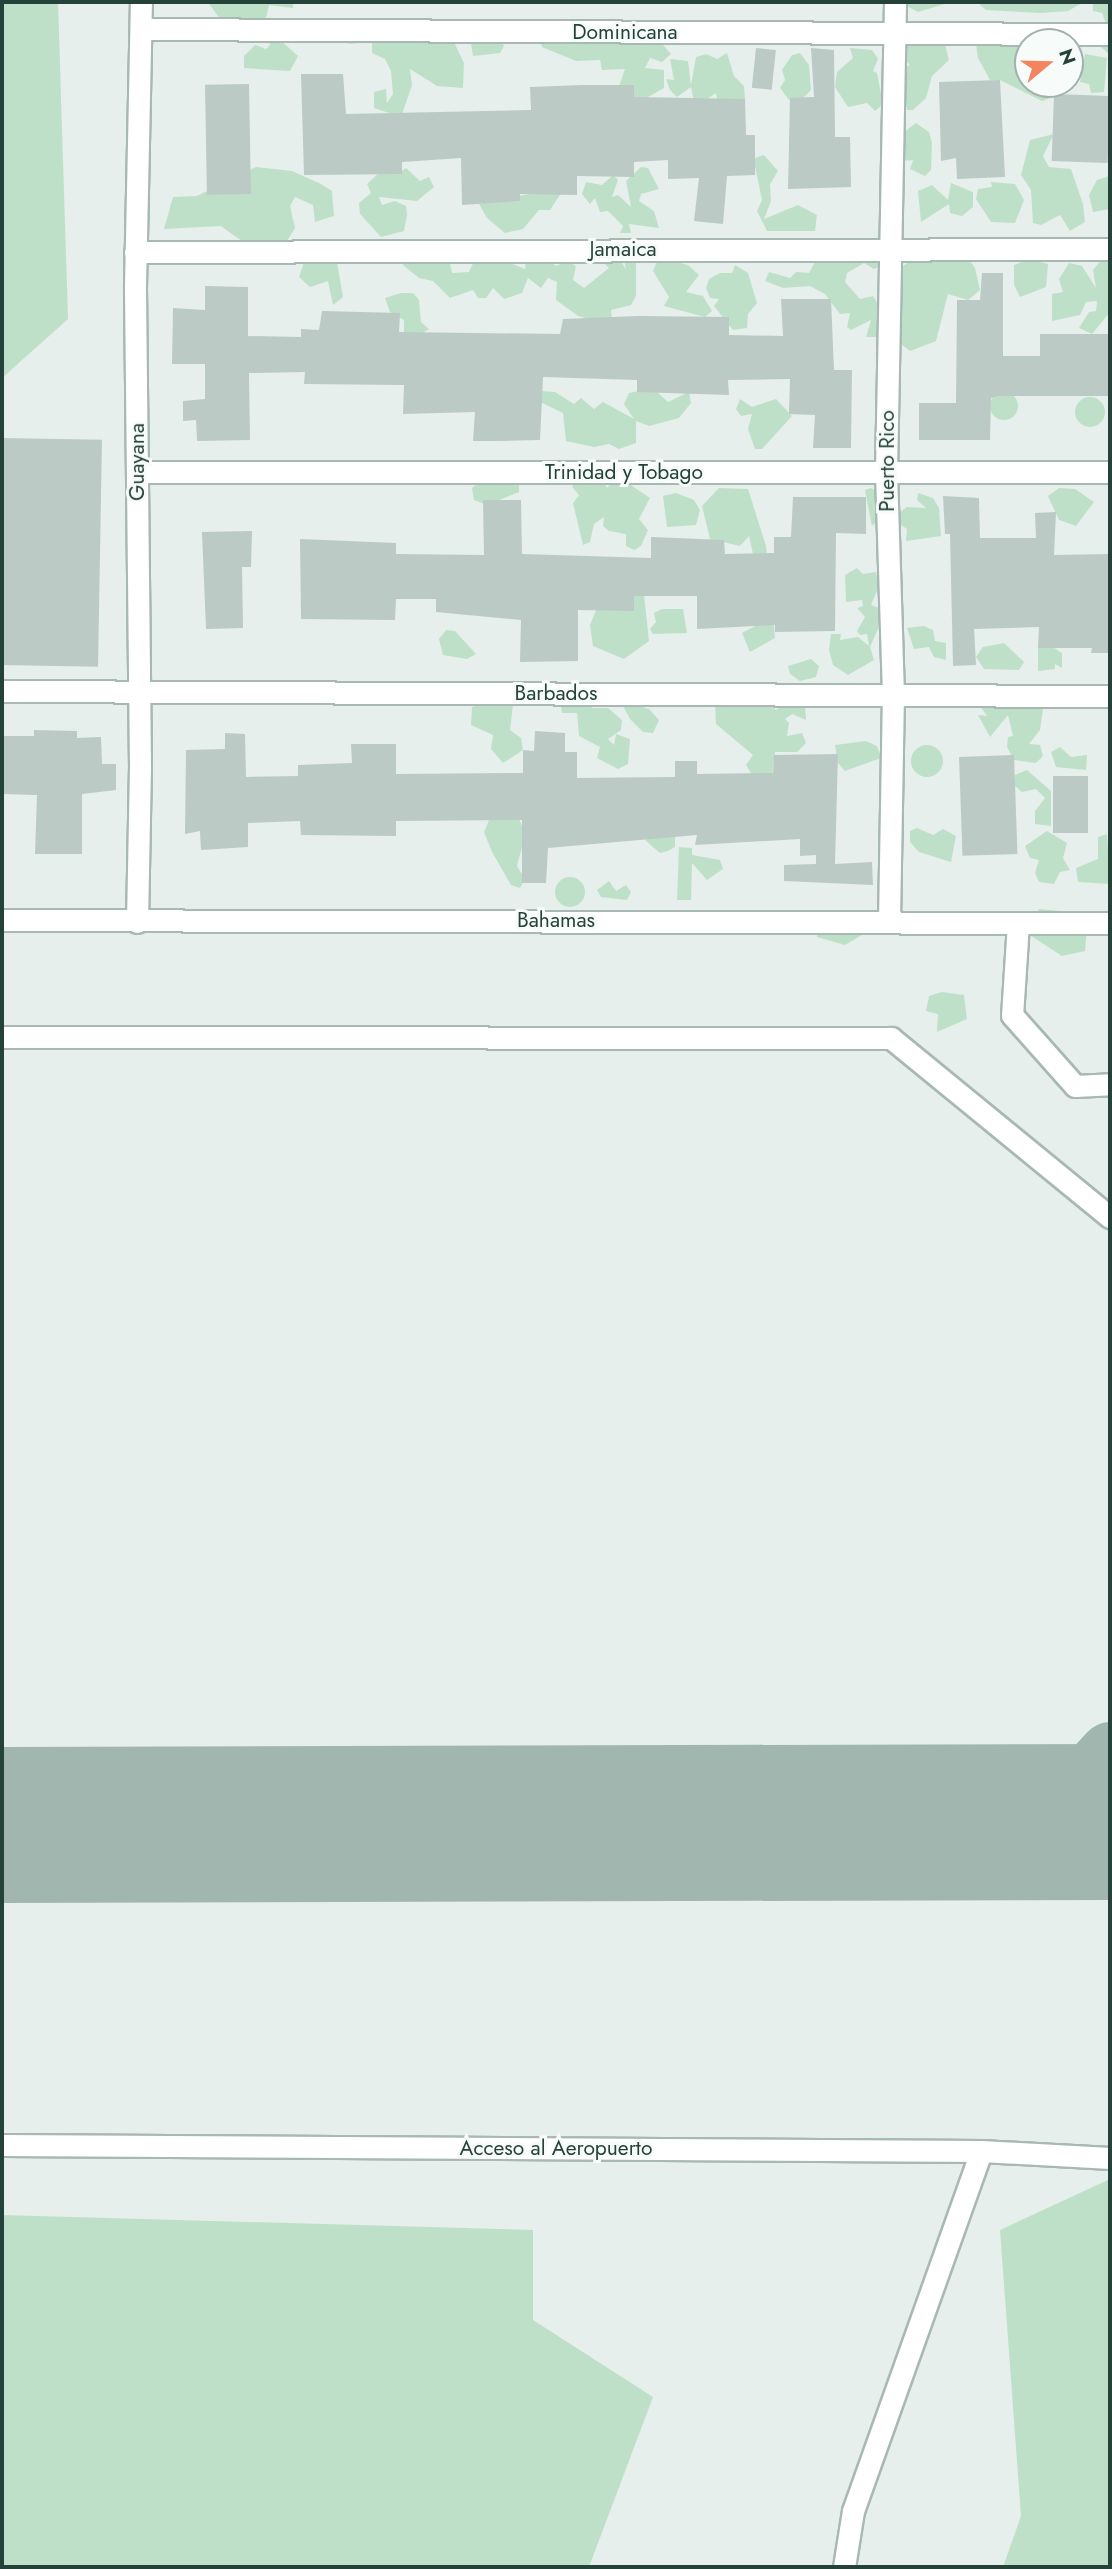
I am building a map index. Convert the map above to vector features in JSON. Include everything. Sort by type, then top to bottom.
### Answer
[{"type":"street","name":"Guayana","points":[[137,922],[139,472],[135,252],[141,2]]},
{"type":"street","name":"Puerto Rico","points":[[889,921],[892,695],[886,472],[895,2]]},
{"type":"street","name":"Dominicana","points":[[141,29],[1110,34]]},
{"type":"street","name":"Jamaica","points":[[135,252],[1110,249]]},
{"type":"street","name":"Trinidad y Tobago","points":[[139,472],[1110,472]]},
{"type":"street","name":"Barbados","points":[[2,691],[1110,696]]},
{"type":"street","name":"Bahamas","points":[[2,920],[1110,923]]},
{"type":"street","points":[[1018,923],[1012,1015],[1075,1086],[1110,1084]]},
{"type":"street","points":[[2,1037],[891,1038],[1110,1217]]},
{"type":"street","name":"Acceso al Aeropuerto","points":[[2,2145],[981,2151],[1110,2158]]},
{"type":"street","points":[[844,2567],[853,2511],[981,2151]]},
{"type":"green space","points":[[2,2],[58,2],[68,319],[2,378]]},
{"type":"green space","points":[[208,2],[293,2],[293,8],[269,5],[266,18],[241,23],[219,18]]},
{"type":"green space","points":[[901,2],[951,2],[918,12],[901,3]]},
{"type":"green space","points":[[983,2],[1082,3],[1068,11],[1041,13],[986,10],[980,5]]},
{"type":"green space","points":[[1093,2],[1110,2],[1110,55],[1101,47],[1103,28],[1107,26],[1102,13],[1093,11]]},
{"type":"green space","points":[[537,29],[634,37],[635,45],[642,44],[640,39],[655,36],[671,54],[662,62],[650,58],[645,68],[664,70],[664,88],[641,101],[618,89],[625,69],[602,70],[600,60],[576,61],[542,47]]},
{"type":"green space","points":[[496,34],[504,46],[500,53],[473,56],[470,37]]},
{"type":"green space","points":[[451,36],[464,63],[463,88],[437,86],[410,69],[412,85],[401,117],[374,108],[374,92],[386,89],[387,103],[393,94],[391,71],[385,59],[372,53],[372,42],[349,44],[345,39]]},
{"type":"green space","points":[[943,36],[949,60],[932,76],[926,98],[913,110],[907,110],[899,70],[910,65],[902,57],[901,44]]},
{"type":"green space","points":[[279,39],[298,56],[290,71],[244,68],[244,56],[255,45],[266,49],[270,45],[268,40]]},
{"type":"green space","points":[[1014,43],[1014,87],[1000,80],[990,80],[978,58],[976,44]]},
{"type":"green space","points":[[850,48],[872,50],[878,59],[873,71],[877,73],[883,104],[875,111],[867,103],[848,107],[835,87],[837,72],[853,58]]},
{"type":"green space","points":[[727,53],[734,76],[744,86],[745,99],[718,106],[716,93],[695,107],[691,87],[677,97],[670,90],[666,79],[674,80],[670,59],[688,61],[691,85],[696,57],[706,54],[717,59]]},
{"type":"green space","points":[[800,53],[809,65],[811,90],[801,100],[790,101],[780,88],[785,80],[782,70],[792,55]]},
{"type":"green space","points":[[1085,54],[1107,58],[1104,92],[1091,93],[1089,84],[1084,83]]},
{"type":"green space","points":[[916,123],[929,132],[932,143],[931,170],[925,176],[910,169],[913,160],[902,161],[898,137]]},
{"type":"green space","points":[[1054,134],[1043,156],[1049,167],[1071,169],[1083,204],[1085,222],[1070,231],[1060,215],[1041,225],[1033,223],[1031,190],[1021,175],[1030,140]]},
{"type":"green space","points":[[764,155],[778,171],[770,184],[771,201],[764,219],[798,205],[817,215],[815,231],[767,231],[757,211],[762,200],[755,166],[755,158]]},
{"type":"green space","points":[[256,167],[292,171],[321,184],[332,191],[334,216],[315,222],[313,205],[295,197],[290,206],[295,228],[282,249],[253,249],[221,226],[164,229],[173,197],[197,196]]},
{"type":"green space","points":[[641,167],[648,168],[659,189],[641,194],[639,201],[654,211],[659,228],[629,224],[631,233],[620,233],[623,226],[608,211],[600,212],[595,198],[590,204],[582,194],[586,182],[602,185],[613,175],[618,180],[612,197],[618,195],[631,207],[626,181]]},
{"type":"green space","points":[[406,168],[420,181],[429,177],[434,187],[417,201],[379,197],[382,205],[395,201],[406,206],[407,215],[404,231],[381,237],[360,214],[359,203],[371,193],[367,184],[382,170],[398,174]]},
{"type":"green space","points":[[1110,176],[1110,209],[1093,212],[1089,195],[1097,180]]},
{"type":"green space","points":[[991,182],[1015,184],[1024,200],[1015,223],[991,222],[976,199],[978,189],[992,187]]},
{"type":"green space","points":[[951,183],[973,192],[973,207],[962,216],[950,213],[949,204],[921,222],[918,191],[932,185],[948,200]]},
{"type":"green space","points":[[565,187],[550,210],[539,210],[523,229],[505,233],[487,218],[479,204]]},
{"type":"green space","points":[[393,249],[447,249],[452,273],[469,272],[475,259],[497,258],[525,269],[526,259],[540,254],[556,266],[567,261],[576,266],[573,280],[584,288],[609,268],[599,258],[619,257],[626,270],[624,259],[636,257],[636,296],[631,305],[611,310],[612,319],[596,321],[578,316],[556,300],[557,282],[548,278],[541,288],[528,278],[522,293],[504,299],[493,288],[486,298],[478,298],[473,290],[450,298],[433,281],[419,278],[404,266]]},
{"type":"green space","points":[[865,249],[887,263],[874,269],[864,263],[847,273],[845,282],[860,299],[873,296],[889,322],[878,337],[866,337],[871,320],[851,330],[847,327],[850,313],[840,314],[825,294],[810,286],[783,288],[765,281],[769,272],[790,278],[796,272],[809,273],[815,262]]},
{"type":"green space","points":[[930,249],[961,249],[975,268],[980,290],[968,300],[948,294],[936,341],[910,351],[901,344],[889,311],[898,269]]},
{"type":"green space","points":[[1110,249],[1110,312],[1092,334],[1079,328],[1089,312],[1096,311],[1097,301],[1086,302],[1080,315],[1052,321],[1052,294],[1063,292],[1059,279],[1069,263],[1082,266],[1096,288],[1093,270]]},
{"type":"green space","points":[[330,254],[337,262],[343,297],[333,305],[328,281],[310,287],[299,277],[304,262]]},
{"type":"green space","points":[[659,257],[688,265],[699,275],[686,292],[703,296],[712,311],[705,317],[664,306],[669,297],[653,271]]},
{"type":"green space","points":[[1030,259],[1048,264],[1046,287],[1020,297],[1014,285],[1014,265]]},
{"type":"green space","points":[[735,265],[748,273],[757,303],[748,314],[747,328],[733,330],[714,306],[719,299],[710,298],[706,288],[709,279],[720,273],[732,273]]},
{"type":"green space","points":[[401,293],[413,293],[419,300],[421,322],[429,329],[404,344],[404,320],[390,312],[385,298]]},
{"type":"green space","points":[[644,390],[657,392],[668,402],[689,392],[691,403],[679,418],[649,426],[636,421],[636,443],[619,449],[609,444],[594,447],[566,441],[563,413],[540,402],[540,391],[555,392],[574,404],[581,398],[594,409],[603,402],[634,419],[624,404],[629,393]]},
{"type":"green space","points":[[1004,392],[1014,396],[1018,406],[1014,416],[1004,420],[994,416],[990,406],[994,396]]},
{"type":"green space","points":[[1090,397],[1101,401],[1105,412],[1101,423],[1090,427],[1079,423],[1075,412],[1079,401]]},
{"type":"green space","points":[[740,399],[752,407],[776,399],[792,416],[762,449],[755,449],[748,429],[752,414],[741,416],[736,409]]},
{"type":"green space","points":[[483,479],[519,482],[519,492],[487,505],[474,500],[472,488]]},
{"type":"green space","points":[[577,480],[603,482],[607,488],[613,480],[625,481],[650,498],[639,519],[648,530],[641,546],[634,550],[626,546],[626,534],[609,531],[603,526],[604,517],[594,524],[590,542],[583,545],[573,503],[579,495],[572,487]]},
{"type":"green space","points":[[719,488],[748,489],[766,546],[775,638],[750,652],[742,633],[755,626],[753,554],[749,536],[740,546],[710,539],[702,506]]},
{"type":"green space","points":[[871,488],[879,493],[879,519],[872,526],[865,490]]},
{"type":"green space","points":[[1059,488],[1075,489],[1094,502],[1076,526],[1059,520],[1048,496]]},
{"type":"green space","points":[[676,493],[694,500],[700,510],[696,525],[667,527],[663,496]]},
{"type":"green space","points":[[918,493],[933,498],[939,508],[941,536],[906,541],[907,529],[898,523],[900,512],[907,507],[926,508],[917,500]]},
{"type":"green space","points":[[857,568],[863,574],[876,572],[879,586],[871,605],[879,608],[878,629],[870,647],[874,660],[848,675],[833,665],[829,650],[831,634],[841,634],[840,640],[858,637],[869,646],[867,634],[860,635],[857,631],[865,617],[857,608],[863,606],[862,600],[846,602],[845,575]]},
{"type":"green space","points":[[634,593],[644,595],[649,641],[624,659],[593,646],[590,625],[600,601],[634,605]]},
{"type":"green space","points":[[662,609],[683,609],[687,633],[653,634],[650,629],[656,622],[654,613]]},
{"type":"green space","points":[[924,626],[933,630],[935,641],[946,643],[946,660],[934,657],[929,647],[914,649],[907,628]]},
{"type":"green space","points":[[446,630],[455,631],[476,654],[467,659],[443,655],[439,639]]},
{"type":"green space","points":[[1004,643],[1024,662],[1019,670],[984,669],[976,657],[983,647]]},
{"type":"green space","points":[[1048,644],[1062,653],[1062,668],[1055,664],[1055,669],[1038,671],[1038,648]]},
{"type":"green space","points":[[811,659],[819,666],[816,677],[800,681],[790,674],[788,666]]},
{"type":"green space","points":[[975,683],[990,684],[999,695],[1029,695],[1043,709],[1040,730],[1029,744],[1040,745],[1043,756],[1036,763],[1014,760],[1007,747],[1008,737],[1013,736],[1008,715],[990,737],[978,715],[987,716],[969,690]]},
{"type":"green space","points":[[583,693],[592,708],[608,708],[622,720],[621,730],[608,739],[614,745],[616,734],[630,739],[628,764],[618,769],[597,758],[600,747],[579,736],[577,713],[562,713],[560,698]]},
{"type":"green space","points":[[500,698],[513,705],[510,730],[521,738],[523,750],[503,763],[491,749],[493,735],[471,725],[472,707]]},
{"type":"green space","points":[[715,700],[768,704],[776,710],[787,703],[805,705],[806,720],[792,714],[785,719],[789,723],[787,736],[802,733],[806,743],[797,752],[775,752],[772,776],[751,773],[746,765],[753,755],[716,724]]},
{"type":"green space","points":[[628,703],[649,709],[659,720],[653,733],[643,732],[630,719],[623,706]]},
{"type":"green space","points":[[866,741],[877,746],[881,758],[845,771],[838,763],[835,745]]},
{"type":"green space","points":[[927,745],[939,749],[943,761],[939,773],[927,777],[915,773],[911,761],[915,749]]},
{"type":"green space","points":[[1060,747],[1071,757],[1087,755],[1086,770],[1056,767],[1051,752]]},
{"type":"green space","points":[[1027,770],[1051,791],[1051,826],[1035,824],[1035,811],[1045,798],[1036,789],[1022,792],[1015,786],[1015,775]]},
{"type":"green space","points":[[490,818],[519,819],[522,826],[524,839],[517,866],[525,879],[520,888],[511,885],[492,852],[484,832]]},
{"type":"green space","points":[[917,828],[933,835],[943,829],[956,836],[951,862],[919,852],[910,842],[910,831]]},
{"type":"green space","points":[[1047,831],[1067,843],[1063,858],[1070,870],[1060,872],[1054,884],[1039,882],[1035,873],[1039,860],[1030,858],[1025,846]]},
{"type":"green space","points":[[675,832],[675,847],[660,853],[645,837]]},
{"type":"green space","points":[[1107,834],[1110,884],[1078,882],[1076,868],[1098,859],[1098,837]]},
{"type":"green space","points":[[679,847],[692,848],[692,855],[720,860],[723,869],[707,880],[692,863],[691,900],[677,900]]},
{"type":"green space","points":[[570,877],[581,881],[585,892],[581,903],[570,907],[559,903],[555,892],[559,881]]},
{"type":"green space","points":[[609,881],[616,891],[626,885],[631,892],[627,900],[601,897],[597,890]]},
{"type":"green space","points":[[1039,909],[1070,912],[1087,928],[1085,951],[1062,956],[1028,934]]},
{"type":"green space","points":[[819,918],[867,932],[845,945],[817,937]]},
{"type":"green space","points":[[942,992],[964,995],[967,1019],[937,1032],[938,1014],[926,1011],[929,996]]},
{"type":"green space","points":[[1110,2179],[1110,2567],[1003,2567],[1021,2516],[1000,2230]]},
{"type":"green space","points":[[2,2215],[533,2230],[533,2320],[653,2397],[589,2567],[2,2567]]},
{"type":"building","points":[[756,48],[776,50],[772,90],[752,88]]},
{"type":"building","points":[[811,48],[834,50],[835,137],[850,137],[851,187],[788,189],[790,98],[814,97]]},
{"type":"building","points":[[301,74],[343,74],[346,114],[531,110],[530,87],[582,85],[634,85],[634,97],[745,99],[746,135],[755,135],[755,175],[727,176],[723,224],[694,221],[699,178],[668,179],[668,160],[634,162],[634,177],[577,176],[577,195],[520,194],[520,201],[462,205],[461,158],[402,162],[402,174],[304,175]]},
{"type":"building","points":[[1000,80],[1005,177],[957,179],[956,158],[941,161],[939,82]]},
{"type":"building","points":[[249,84],[251,194],[207,195],[205,85]]},
{"type":"building","points":[[1110,96],[1108,163],[1052,161],[1054,98]]},
{"type":"building","points":[[982,273],[1003,273],[1003,356],[1040,356],[1040,334],[1110,334],[1110,396],[998,396],[991,398],[990,440],[919,440],[919,403],[956,403],[957,300],[980,300]]},
{"type":"building","points":[[205,286],[248,287],[248,336],[301,337],[301,329],[319,330],[322,311],[400,313],[399,332],[560,334],[563,319],[638,316],[729,317],[729,335],[783,336],[781,299],[831,299],[834,370],[852,370],[851,448],[813,448],[815,415],[789,414],[790,379],[728,380],[729,395],[637,392],[637,380],[543,377],[540,440],[473,441],[475,412],[403,414],[404,385],[304,384],[305,372],[249,373],[250,440],[197,441],[196,420],[183,421],[183,401],[205,399],[205,364],[172,364],[173,308],[205,310]]},
{"type":"building","points":[[2,438],[102,440],[98,667],[2,665]]},
{"type":"building","points":[[943,496],[979,498],[980,538],[1036,538],[1035,513],[1056,512],[1054,555],[1110,554],[1110,653],[1091,653],[1092,648],[1038,648],[1039,627],[974,629],[976,665],[953,666],[950,534],[945,534]]},
{"type":"building","points":[[793,497],[866,497],[866,534],[836,533],[835,631],[775,632],[775,625],[697,629],[697,596],[634,596],[634,611],[578,610],[578,661],[520,662],[521,620],[436,612],[436,599],[396,599],[395,620],[301,619],[300,539],[396,543],[396,554],[484,555],[483,500],[521,500],[522,554],[651,558],[651,537],[724,540],[725,554],[774,553],[774,537],[791,537]]},
{"type":"building","points":[[252,531],[251,567],[242,567],[243,628],[206,629],[202,532]]},
{"type":"building","points":[[34,730],[77,731],[77,738],[101,737],[102,764],[116,764],[116,790],[82,794],[82,854],[35,854],[37,795],[2,794],[2,736],[34,736]]},
{"type":"building","points":[[535,731],[565,733],[565,752],[577,752],[577,778],[675,777],[675,761],[697,761],[697,774],[773,773],[774,755],[838,754],[835,864],[872,862],[873,885],[784,881],[784,865],[816,864],[816,855],[800,856],[800,839],[695,845],[697,835],[548,848],[546,883],[522,883],[522,820],[396,821],[396,836],[301,835],[300,821],[248,823],[248,847],[201,850],[200,831],[185,834],[186,750],[225,749],[225,733],[245,734],[246,777],[298,776],[298,765],[352,763],[351,744],[396,744],[396,774],[523,773],[523,750],[534,751]]},
{"type":"building","points":[[1014,755],[1017,854],[962,856],[959,757]]},
{"type":"building","points":[[1053,776],[1088,776],[1088,833],[1053,833]]},
{"type":"taxiway","points":[[1046,1822],[1110,1753]]},
{"type":"runway","points":[[2,1825],[1110,1822]]}]
